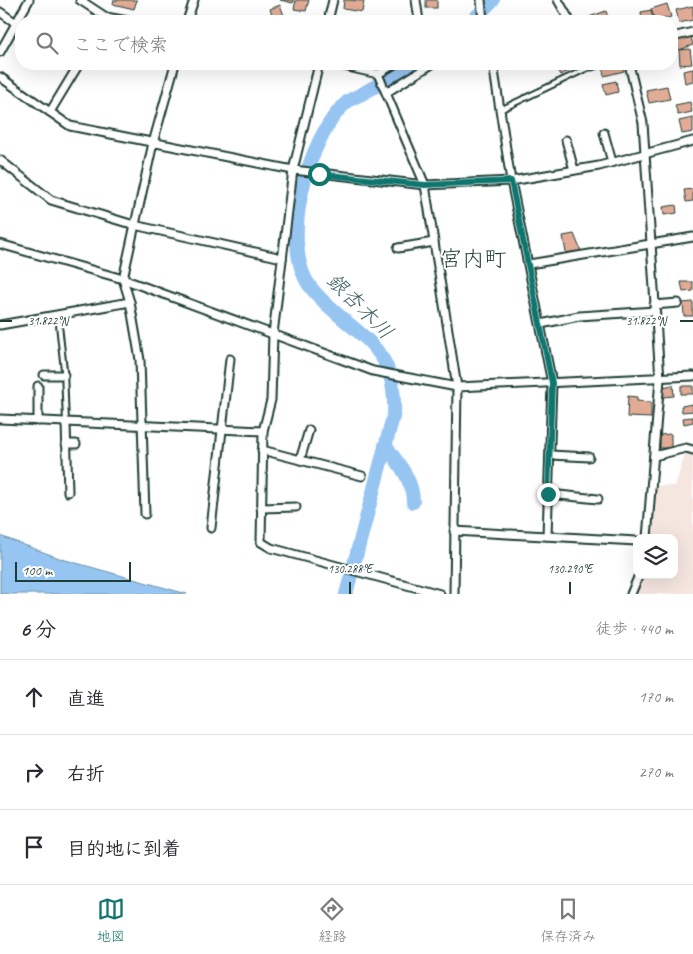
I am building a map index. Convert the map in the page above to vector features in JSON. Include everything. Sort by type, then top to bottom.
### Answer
[{"type":"street","points":[[21,15],[29,0]]},
{"type":"street","points":[[80,0],[100,15]]},
{"type":"street","points":[[189,15],[194,0]]},
{"type":"street","points":[[329,15],[333,0]]},
{"type":"street","points":[[416,0],[418,15]]},
{"type":"street","points":[[558,0],[567,15]]},
{"type":"street","points":[[481,1],[482,15]]},
{"type":"street","points":[[0,12],[15,22]]},
{"type":"street","points":[[0,52],[15,25]]},
{"type":"street","points":[[678,36],[693,32]]},
{"type":"street","points":[[50,112],[74,70]]},
{"type":"street","points":[[145,514],[140,360],[130,302],[122,278],[153,143],[173,70]]},
{"type":"street","points":[[318,70],[293,170],[273,334],[271,400],[263,431],[259,537],[264,545],[440,594]]},
{"type":"street","points":[[361,70],[378,74],[385,70]]},
{"type":"street","points":[[387,92],[422,70]]},
{"type":"street","points":[[494,70],[511,181],[552,383],[547,536]]},
{"type":"street","points":[[631,70],[643,123],[660,379],[647,534]]},
{"type":"street","points":[[378,74],[425,185],[457,387],[454,594]]},
{"type":"street","points":[[0,77],[70,126],[293,170],[425,185],[511,181],[612,162],[693,141]]},
{"type":"street","points":[[604,133],[612,162]]},
{"type":"street","points":[[566,140],[574,170]]},
{"type":"street","points":[[0,160],[51,200],[134,225],[282,258]]},
{"type":"street","points":[[529,264],[693,237]]},
{"type":"street","points":[[398,248],[434,242]]},
{"type":"street","points":[[0,244],[122,278],[373,371],[457,387],[693,376]]},
{"type":"street","points":[[0,325],[130,302]]},
{"type":"street","points":[[541,324],[579,316],[654,308],[678,303]]},
{"type":"street","points":[[210,528],[230,359]]},
{"type":"street","points":[[44,375],[64,375]]},
{"type":"street","points":[[38,386],[38,421]]},
{"type":"street","points":[[0,419],[66,423],[143,424],[263,431]]},
{"type":"street","points":[[66,423],[68,492]]},
{"type":"street","points":[[300,460],[309,430]]},
{"type":"street","points":[[66,444],[76,444]]},
{"type":"street","points":[[654,456],[686,448],[693,450]]},
{"type":"street","points":[[262,450],[362,476]]},
{"type":"street","points":[[550,455],[589,457]]},
{"type":"street","points":[[548,494],[598,498]]},
{"type":"street","points":[[260,508],[296,507]]},
{"type":"street","points":[[454,531],[633,541]]},
{"type":"street","points":[[631,594],[637,579]]},
{"type":"lane","points":[[500,110],[582,70]]},
{"type":"lane","points":[[58,316],[64,375],[66,423]]},
{"type":"shaded area","points":[[686,451],[693,453],[693,594],[634,594],[640,579],[678,579],[678,534],[652,534],[655,485],[675,486]]},
{"type":"water","points":[[0,536],[62,559],[187,594],[0,594]]},
{"type":"building","points":[[114,0],[137,0],[134,9],[113,4]]},
{"type":"building","points":[[280,0],[294,0],[293,3]]},
{"type":"building","points":[[296,0],[309,0],[306,11],[294,9]]},
{"type":"building","points":[[344,0],[364,1],[362,12],[343,9]]},
{"type":"building","points":[[426,0],[437,0],[437,8],[426,8]]},
{"type":"building","points":[[667,4],[670,15],[653,15],[651,9]]},
{"type":"building","points":[[280,5],[284,15],[272,15],[270,9]]},
{"type":"building","points":[[693,6],[693,20],[679,23],[676,10]]},
{"type":"building","points":[[651,10],[652,15],[641,15],[641,12]]},
{"type":"building","points":[[606,11],[607,15],[595,15]]},
{"type":"building","points":[[690,33],[693,45],[679,50],[678,38]]},
{"type":"building","points":[[690,49],[692,64],[680,65],[679,50]]},
{"type":"building","points":[[693,69],[693,81],[685,83],[683,71]]},
{"type":"building","points":[[557,70],[571,70],[560,75]]},
{"type":"building","points":[[603,70],[624,71],[604,76]]},
{"type":"building","points":[[616,81],[618,92],[606,95],[603,84]]},
{"type":"building","points":[[667,86],[670,99],[649,103],[646,90]]},
{"type":"building","points":[[690,102],[692,112],[678,115],[675,105]]},
{"type":"building","points":[[693,118],[693,132],[682,134],[679,121]]},
{"type":"building","points":[[693,189],[693,201],[686,202],[684,190]]},
{"type":"building","points":[[676,205],[677,213],[664,215],[663,207]]},
{"type":"building","points":[[574,234],[581,251],[566,253],[563,236]]},
{"type":"building","points":[[681,282],[693,282],[693,291],[683,292]]},
{"type":"building","points":[[693,302],[693,316],[684,316],[683,303]]},
{"type":"building","points":[[673,385],[674,396],[663,397],[662,387]]},
{"type":"building","points":[[681,386],[693,386],[693,394],[681,394]]},
{"type":"building","points":[[628,396],[637,397],[637,401],[651,402],[651,418],[627,417]]},
{"type":"building","points":[[693,404],[693,411],[682,412],[681,406]]},
{"type":"building","points":[[693,417],[693,422],[684,424],[683,418]]},
{"type":"building","points":[[671,434],[671,448],[660,448],[660,435]]},
{"type":"waterway","name":"銀杏木川","points":[[478,15],[493,0]]},
{"type":"waterway","name":"銀杏木川","points":[[346,594],[394,413],[393,389],[388,369],[379,354],[368,341],[327,305],[312,289],[302,270],[297,247],[297,220],[302,192],[310,165],[320,139],[333,118],[347,102],[406,70]]},
{"type":"waterway","points":[[385,445],[408,479],[413,502]]},
{"type":"district","name":"宮内町","points":[[473,259]]},
{"type":"route","points":[[319,174],[382,179],[425,185],[511,181],[552,383],[548,494]]}]
